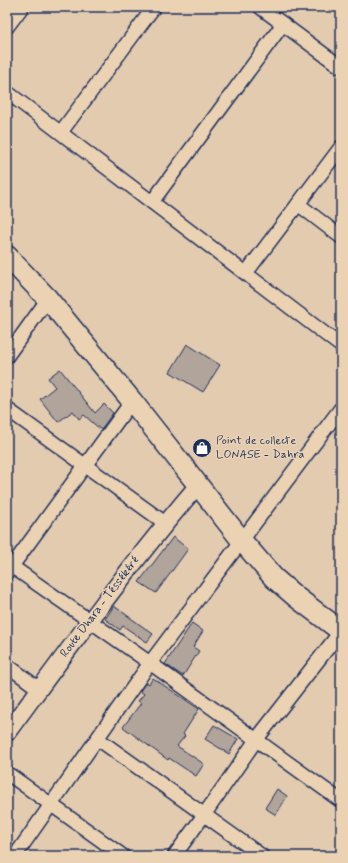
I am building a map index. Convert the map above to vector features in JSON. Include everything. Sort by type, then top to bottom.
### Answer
[{"type":"main road","points":[[7,256],[48,299],[132,401],[242,541],[274,578],[296,597],[341,631]]},
{"type":"street","points":[[7,27],[22,7]]},
{"type":"street","points":[[60,132],[154,7]]},
{"type":"street","points":[[260,7],[341,67]]},
{"type":"street","points":[[152,202],[283,24]]},
{"type":"street","points":[[7,92],[341,346]]},
{"type":"street","points":[[246,273],[341,147]]},
{"type":"street","points":[[298,204],[341,237]]},
{"type":"street","points":[[7,356],[48,299]]},
{"type":"street","points":[[132,401],[86,466],[9,567],[150,663],[341,801]]},
{"type":"street","points":[[15,856],[150,663],[341,408]]},
{"type":"street","points":[[7,409],[165,523]]},
{"type":"street","name":"Route Dhara - Téssékéré","points":[[7,733],[89,621],[165,523],[198,485]]},
{"type":"street","points":[[174,856],[256,740],[341,631]]},
{"type":"street","points":[[7,665],[39,689]]},
{"type":"street","points":[[98,739],[262,856]]},
{"type":"street","points":[[7,773],[123,856]]},
{"type":"building","points":[[187,344],[220,365],[203,392],[170,372]]},
{"type":"building","points":[[60,369],[95,413],[104,404],[113,413],[101,430],[84,415],[79,419],[73,411],[58,422],[40,399],[55,387],[48,378]]},
{"type":"building","points":[[173,537],[188,549],[156,593],[139,582]]},
{"type":"building","points":[[114,606],[153,634],[147,642],[123,626],[120,630],[105,619]]},
{"type":"building","points":[[192,623],[203,631],[193,647],[199,651],[183,676],[165,664]]},
{"type":"building","points":[[153,678],[199,709],[183,734],[185,736],[177,746],[204,764],[196,776],[169,758],[168,760],[123,727],[141,703],[138,701],[144,694],[140,691],[146,682],[149,684]]},
{"type":"building","points":[[214,725],[238,739],[229,754],[205,739]]},
{"type":"building","points":[[277,789],[287,796],[276,815],[265,808]]},
{"type":"place","name":"Point de collecte LONASE - Dahra","points":[[202,448]]}]
